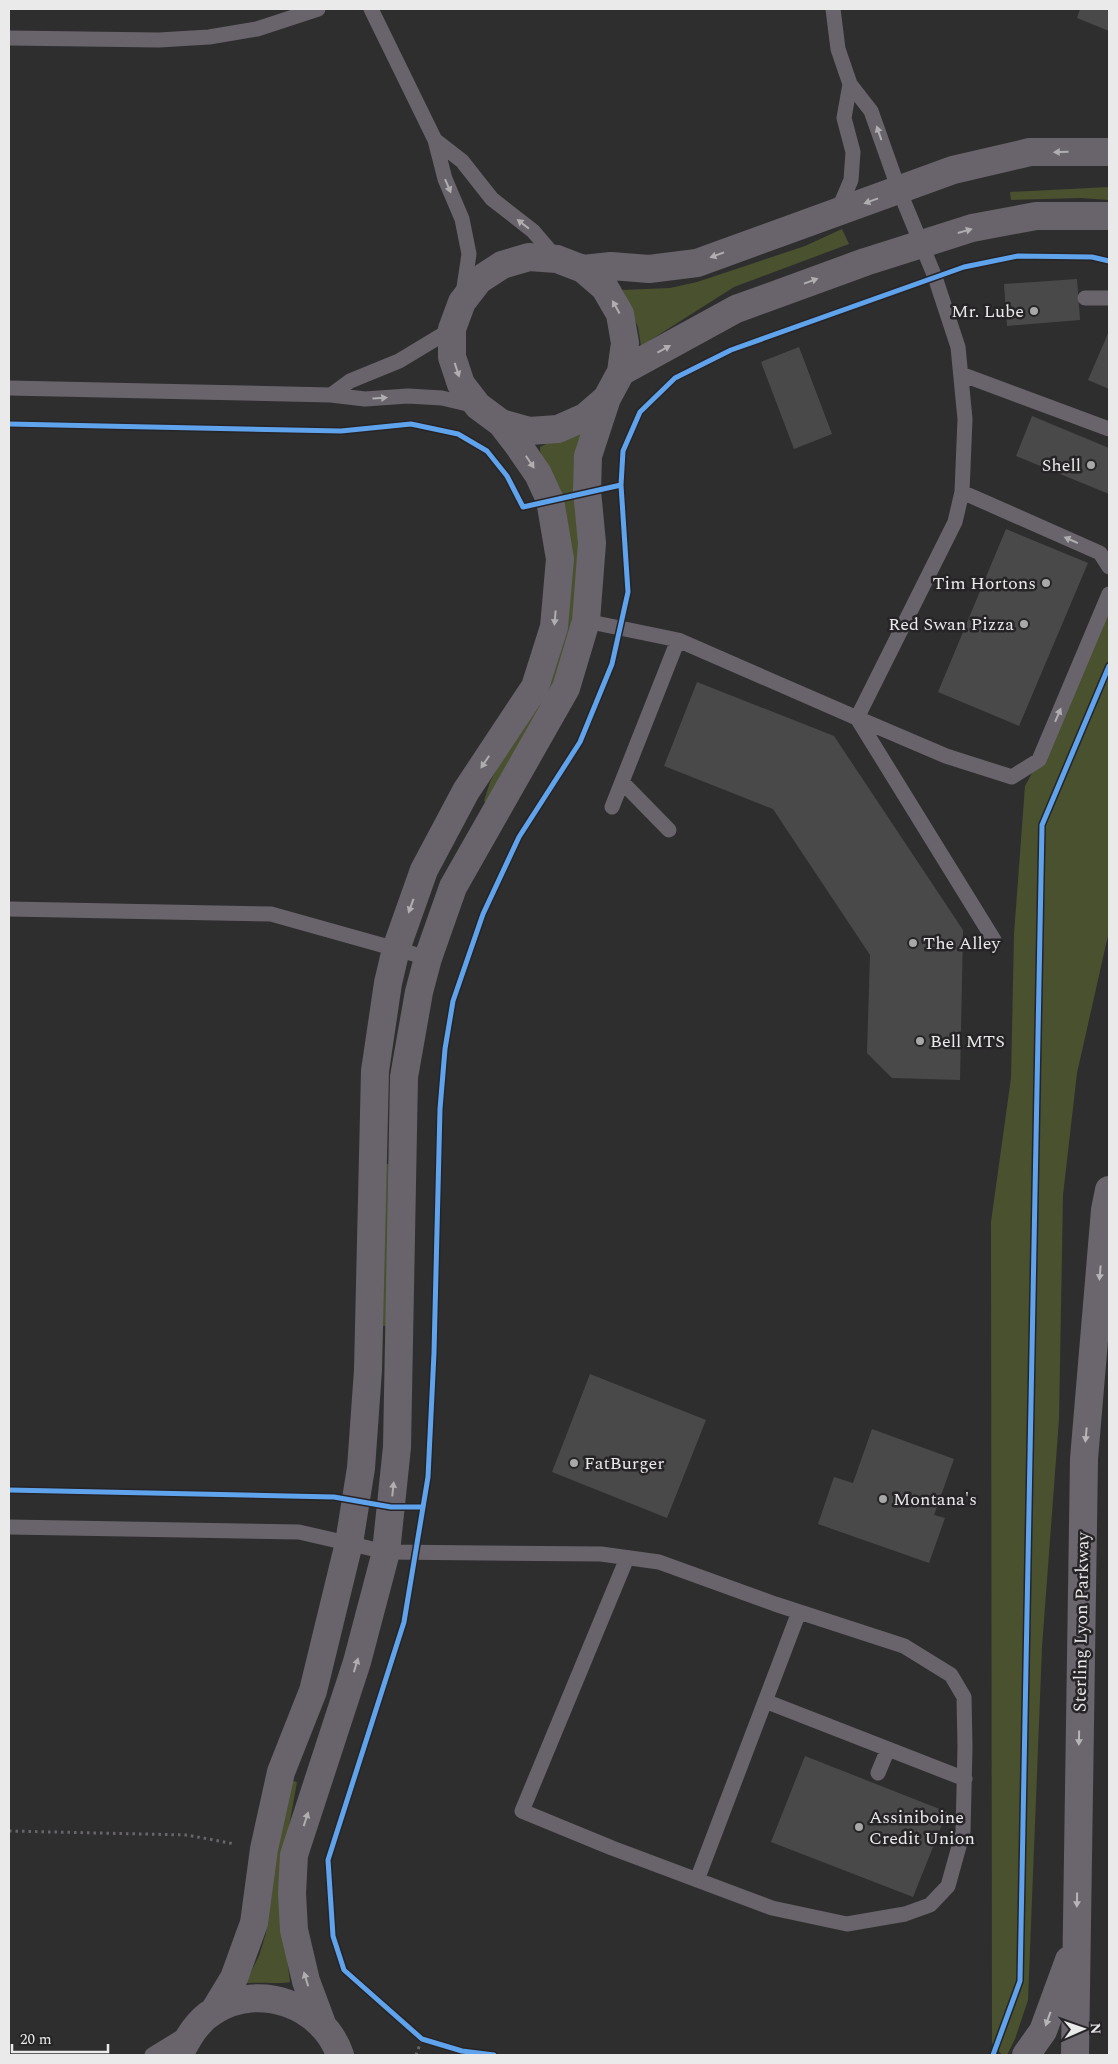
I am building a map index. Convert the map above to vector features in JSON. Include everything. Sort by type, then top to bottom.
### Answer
[{"type":"main road","name":"Sterling Lyon Parkway","points":[[1075,2055],[1084,1459],[1105,1210],[1109,1190]]},
{"type":"main road","points":[[1026,2055],[1044,2031],[1076,1940]]},
{"type":"street","points":[[583,269],[611,266],[649,269],[697,262],[953,170],[1030,152],[1109,152]]},
{"type":"street","points":[[621,372],[736,309],[865,262],[972,228],[1036,216],[1109,216]]},
{"type":"street","points":[[179,2055],[192,2031],[214,2011],[234,1978],[254,1923],[264,1849],[280,1772],[313,1691],[349,1542],[361,1468],[368,1370],[375,1071],[388,983],[396,948],[424,870],[466,791],[535,687],[554,627],[560,559],[550,500],[538,474],[500,422],[478,406],[461,384],[452,357],[452,329],[462,302],[479,280],[502,264],[529,257],[557,259],[583,269],[605,288],[620,314],[625,343],[621,372],[607,398],[588,456],[587,491],[592,544],[586,620],[566,688],[453,887],[418,992],[404,1077],[397,1447],[386,1552],[357,1662],[294,1855],[292,1893],[294,1930],[306,1981],[322,2024],[343,2053]]},
{"type":"street","points":[[500,422],[528,431],[558,429],[585,418],[607,398]]},
{"type":"street","points":[[214,2011],[241,1999],[270,1998],[298,2007],[322,2024]]},
{"type":"lane","points":[[9,38],[159,40],[209,37],[257,29],[318,9]]},
{"type":"lane","points":[[371,9],[435,140],[445,179],[462,219],[468,254],[462,302]]},
{"type":"lane","points":[[833,9],[838,49],[850,84],[871,111],[899,190],[922,244],[958,346],[965,419],[962,492],[954,522],[857,718]]},
{"type":"lane","points":[[837,213],[851,180],[852,152],[844,118],[850,84]]},
{"type":"lane","points":[[435,140],[462,162],[492,199],[533,231],[557,259]]},
{"type":"lane","points":[[1085,298],[1109,298]]},
{"type":"lane","points":[[331,395],[350,381],[399,361],[452,329]]},
{"type":"lane","points":[[960,374],[1109,429]]},
{"type":"lane","points":[[9,388],[331,395],[365,399],[408,396],[442,398],[478,406]]},
{"type":"lane","points":[[962,492],[1100,553],[1109,567]]},
{"type":"lane","points":[[586,620],[678,640],[946,756],[1012,777],[1039,760],[1109,594]]},
{"type":"lane","points":[[612,807],[678,640]]},
{"type":"lane","points":[[857,718],[994,940]]},
{"type":"lane","points":[[622,782],[669,830]]},
{"type":"lane","points":[[9,909],[271,914],[428,958]]},
{"type":"lane","points":[[9,1527],[299,1532],[386,1552],[601,1554],[659,1562],[799,1612],[904,1646],[950,1675],[964,1697],[965,1779],[963,1832],[948,1886],[930,1905],[904,1914],[847,1924],[772,1908],[522,1811],[627,1558]]},
{"type":"lane","points":[[697,1880],[799,1612]]},
{"type":"lane","points":[[765,1701],[965,1779]]},
{"type":"lane","points":[[878,1773],[888,1749]]},
{"type":"lane","points":[[152,2055],[192,2031]]},
{"type":"path","points":[[9,1831],[187,1835],[243,1845]]},
{"type":"path","points":[[414,2033],[422,2039],[430,2041]]},
{"type":"path","points":[[416,2055],[422,2039]]},
{"type":"green space","points":[[1109,187],[1109,200],[1081,198],[1011,200],[1010,192]]},
{"type":"green space","points":[[842,229],[849,244],[734,287],[641,346],[638,327],[622,290],[670,288],[697,282],[805,246]]},
{"type":"green space","points":[[582,433],[582,531],[569,659],[487,803],[484,801],[490,782],[554,662],[540,447],[552,441]]},
{"type":"green space","points":[[1109,594],[1109,931],[1077,1073],[1063,1195],[1059,1419],[1042,1647],[1028,2000],[1015,2039],[1007,2055],[1002,2055],[992,2043],[991,1222],[1011,1078],[1014,934],[1025,786],[1039,760]]},
{"type":"green space","points":[[382,1164],[389,1164],[390,1325],[383,1326],[380,1306]]},
{"type":"green space","points":[[290,1780],[297,1782],[285,1849],[287,1958],[290,1982],[247,1983],[259,1956],[266,1933],[269,1887]]},
{"type":"building","points":[[1080,9],[1109,9],[1109,31],[1077,18]]},
{"type":"building","points":[[1077,279],[1080,320],[1007,326],[1004,284]]},
{"type":"building","points":[[1109,331],[1109,389],[1088,380]]},
{"type":"building","points":[[799,347],[832,434],[794,449],[761,362]]},
{"type":"building","points":[[1032,416],[1109,448],[1109,494],[1016,456]]},
{"type":"building","points":[[1006,529],[1088,563],[1019,726],[938,692]]},
{"type":"building","points":[[697,682],[834,736],[963,930],[960,1080],[892,1078],[867,1053],[870,955],[773,809],[664,766]]},
{"type":"building","points":[[590,1374],[706,1420],[667,1518],[552,1472]]},
{"type":"building","name":"Montana's","points":[[872,1429],[954,1459],[934,1515],[945,1518],[929,1563],[818,1524],[834,1477],[853,1483]]},
{"type":"building","name":"Assiniboine Credit Union","points":[[805,1756],[947,1812],[913,1897],[771,1842]]},
{"type":"cycle path","points":[[494,2055],[462,2051],[422,2039],[344,1970],[333,1936],[328,1860],[404,1622],[428,1477],[434,1353],[440,1109],[445,1049],[453,1001],[483,914],[519,837],[580,742],[612,664],[628,592],[621,485],[623,451],[640,412],[675,378],[731,350],[964,267],[1018,256],[1092,257],[1109,261]]},
{"type":"cycle path","points":[[9,424],[341,431],[411,424],[458,434],[487,451],[507,476],[523,507],[621,485]]},
{"type":"cycle path","points":[[993,2055],[1020,1981],[1042,825],[1109,666]]},
{"type":"cycle path","points":[[9,1490],[334,1497],[391,1507],[423,1507]]},
{"type":"place","name":"Mr. Lube","points":[[1034,311]]},
{"type":"place","name":"Shell","points":[[1091,465]]},
{"type":"place","name":"Tim Hortons","points":[[1046,583]]},
{"type":"place","name":"Red Swan Pizza","points":[[1024,624]]},
{"type":"place","name":"The Alley","points":[[913,943]]},
{"type":"place","name":"Bell MTS","points":[[920,1041]]},
{"type":"place","name":"FatBurger","points":[[574,1463]]},
{"type":"place","name":"Montana's","points":[[883,1499]]},
{"type":"place","name":"Assiniboine Credit Union","points":[[859,1827]]}]
